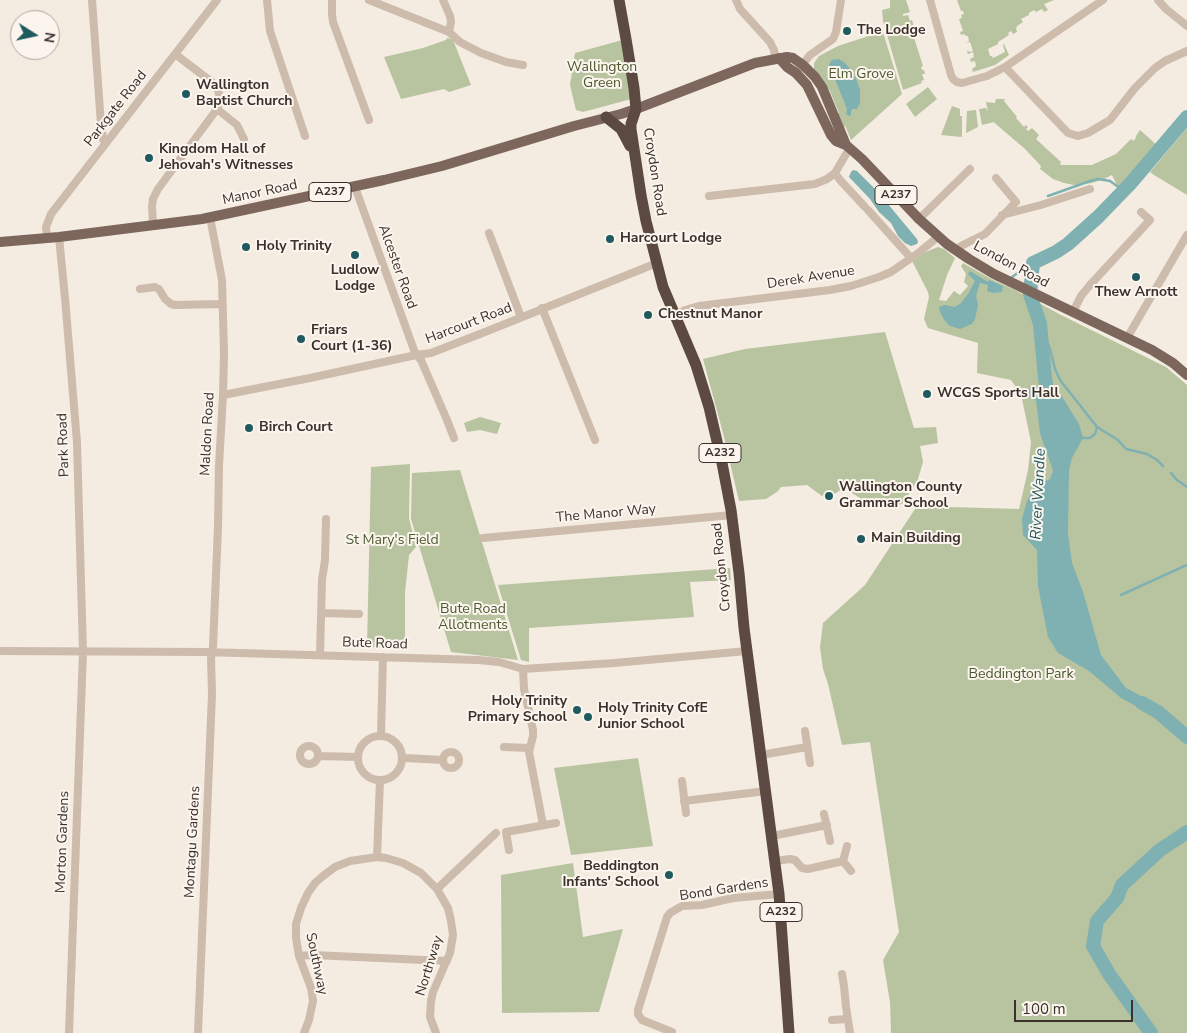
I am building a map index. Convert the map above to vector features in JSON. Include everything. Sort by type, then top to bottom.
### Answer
[{"type":"highway","name":"A232","points":[[619,0],[636,109]]},
{"type":"highway","name":"Croydon Road","points":[[636,109],[631,124],[634,152],[641,195],[657,263],[663,287],[696,365],[709,408],[732,515],[747,651],[779,894],[789,1033]]},
{"type":"highway","points":[[606,117],[621,129],[634,152]]},
{"type":"main road","name":"A237","points":[[636,109],[755,63],[787,56],[791,57],[799,69]]},
{"type":"main road","name":"London Road","points":[[799,69],[830,135],[848,147],[919,219],[957,251],[985,269],[1159,354],[1186,371]]},
{"type":"main road","name":"Manor Road","points":[[0,242],[58,237],[210,218],[442,166],[636,109]]},
{"type":"street","points":[[92,0],[101,124],[103,139],[106,143]]},
{"type":"street","name":"Parkgate Road","points":[[47,238],[46,227],[51,214],[217,0]]},
{"type":"street","points":[[267,0],[270,31],[305,136]]},
{"type":"street","points":[[332,0],[333,22],[369,120]]},
{"type":"street","points":[[369,0],[449,32],[460,42],[481,53],[506,62],[523,64]]},
{"type":"street","points":[[736,0],[740,8],[770,42],[777,58]]},
{"type":"street","points":[[799,69],[810,55],[831,42],[836,32],[840,0]]},
{"type":"street","points":[[930,0],[951,75],[957,82],[962,83],[987,76],[1005,67],[1103,0]]},
{"type":"street","points":[[1158,0],[1187,26]]},
{"type":"street","points":[[446,1],[451,22],[449,32]]},
{"type":"street","points":[[1005,67],[1068,133],[1078,136],[1088,133],[1110,120],[1135,88],[1155,68],[1165,61],[1187,52]]},
{"type":"street","points":[[154,225],[153,198],[217,109],[220,98],[218,90],[213,84],[175,54]]},
{"type":"street","points":[[217,109],[237,126],[244,139]]},
{"type":"street","points":[[709,196],[815,184],[835,173],[848,147]]},
{"type":"street","points":[[919,219],[970,169]]},
{"type":"street","points":[[835,173],[914,256]]},
{"type":"street","points":[[957,251],[961,246],[985,234],[1016,202],[996,178]]},
{"type":"street","name":"Alcester Road","points":[[355,187],[416,355],[421,360],[454,438]]},
{"type":"street","points":[[1002,215],[1090,189]]},
{"type":"street","points":[[1073,312],[1081,296],[1090,285],[1150,220],[1141,212]]},
{"type":"street","name":"Maldon Road","points":[[210,218],[220,269],[224,354],[212,652]]},
{"type":"street","points":[[489,233],[521,317]]},
{"type":"street","points":[[1127,338],[1187,235]]},
{"type":"street","name":"Derek Avenue","points":[[675,315],[699,306],[830,290],[879,278],[914,256],[939,236]]},
{"type":"street","name":"Park Road","points":[[58,237],[77,442],[83,652]]},
{"type":"street","name":"Harcourt Road","points":[[223,395],[426,354],[657,263]]},
{"type":"street","points":[[140,289],[159,288],[165,299],[175,305],[222,304]]},
{"type":"street","points":[[542,308],[595,440]]},
{"type":"street","name":"The Manor Way","points":[[483,538],[732,515]]},
{"type":"street","points":[[320,655],[326,519]]},
{"type":"street","points":[[322,613],[359,614]]},
{"type":"street","name":"Bute Road","points":[[0,651],[212,652],[383,657],[492,661],[506,663],[523,669],[747,651]]},
{"type":"street","name":"Morton Gardens","points":[[69,1033],[83,652]]},
{"type":"street","name":"Montagu Gardens","points":[[198,1033],[212,694],[212,652]]},
{"type":"street","points":[[381,735],[383,657]]},
{"type":"street","points":[[523,669],[524,689],[533,730],[529,748],[543,825]]},
{"type":"street","points":[[805,731],[810,763]]},
{"type":"street","points":[[381,735],[387,736],[396,743],[402,753],[401,764],[395,774],[380,780],[367,775],[362,770],[358,757],[361,746],[365,741],[381,735]]},
{"type":"street","points":[[504,747],[529,748]]},
{"type":"street","points":[[761,755],[807,747]]},
{"type":"street","points":[[318,756],[358,757]]},
{"type":"street","points":[[402,758],[443,760]]},
{"type":"street","points":[[377,857],[380,780]]},
{"type":"street","points":[[682,782],[686,813]]},
{"type":"street","points":[[684,801],[766,791]]},
{"type":"street","points":[[824,814],[830,841]]},
{"type":"street","points":[[509,850],[506,832],[556,823]]},
{"type":"street","points":[[772,836],[827,825]]},
{"type":"street","points":[[437,889],[496,833]]},
{"type":"street","points":[[843,861],[847,846]]},
{"type":"street","name":"Northway","points":[[377,857],[394,860],[410,866],[421,873],[437,889],[444,900],[451,920],[452,947],[431,1001],[430,1017],[436,1033]]},
{"type":"street","name":"Southway","points":[[304,1033],[309,1020],[312,995],[299,956],[296,924],[304,900],[315,883],[341,864],[377,857]]},
{"type":"street","points":[[775,861],[795,860],[802,868],[808,869],[843,861]]},
{"type":"street","points":[[843,861],[851,871]]},
{"type":"street","name":"Bond Gardens","points":[[672,1032],[642,1020],[638,1014],[639,1005],[667,917],[670,913],[682,906],[702,905],[733,898],[779,894]]},
{"type":"street","points":[[299,956],[447,961]]},
{"type":"street","points":[[842,974],[850,1033]]},
{"type":"street","points":[[832,1020],[847,1019]]},
{"type":"green space","points":[[890,0],[906,0],[910,12],[903,14],[903,16],[908,15],[910,21],[912,20],[914,27],[911,28],[923,66],[921,67],[925,74],[922,74],[924,80],[921,81],[922,83],[903,90],[883,21],[882,10],[890,8]]},
{"type":"green space","points":[[957,0],[1054,0],[1044,4],[1048,10],[1044,12],[1042,9],[1036,12],[1034,10],[1029,13],[1029,15],[1021,19],[1023,22],[1017,26],[1017,32],[1013,34],[1011,31],[998,44],[988,49],[990,56],[993,58],[1005,52],[1004,44],[1009,55],[995,65],[973,72],[972,69],[976,66],[975,61],[971,62],[970,59],[974,57],[973,52],[968,54],[967,51],[973,51],[970,42],[966,43],[969,41],[968,36],[961,35],[960,32],[963,31],[959,19],[964,14]]},
{"type":"green space","name":"Elm Grove","points":[[875,27],[882,29],[902,94],[851,140],[845,125],[844,129],[837,114],[839,113],[829,89],[827,89],[823,80],[814,71],[814,63],[819,56],[838,46],[875,34]]},
{"type":"green space","points":[[447,38],[453,40],[471,85],[449,92],[444,89],[401,99],[384,57],[423,48]]},
{"type":"green space","name":"Wallington Green","points":[[626,39],[635,98],[583,112],[576,110],[570,85],[575,53]]},
{"type":"green space","points":[[928,87],[937,99],[915,117],[906,104]]},
{"type":"green space","points":[[996,99],[1005,99],[1004,101],[1016,118],[1024,127],[1026,125],[1028,127],[1026,129],[1028,131],[1032,128],[1039,135],[1036,139],[1061,162],[1060,165],[1092,165],[1116,154],[1131,139],[1134,141],[1140,130],[1158,146],[1119,189],[1112,175],[1092,183],[1074,185],[1064,183],[1053,179],[1040,169],[1041,166],[1025,149],[994,122],[982,125],[979,109],[986,108],[988,112],[986,102],[995,103]]},
{"type":"green space","points":[[952,106],[960,109],[962,137],[941,135]]},
{"type":"green space","points":[[976,110],[978,127],[966,133],[967,111]]},
{"type":"green space","points":[[1187,128],[1187,195],[1150,172]]},
{"type":"green space","name":"Beddington Park","points":[[938,247],[944,249],[955,258],[939,300],[946,301],[954,291],[960,295],[968,286],[964,282],[966,274],[961,266],[963,263],[1061,315],[1166,367],[1187,385],[1187,1033],[891,1033],[890,1002],[883,960],[899,932],[870,742],[842,745],[823,669],[820,647],[823,623],[865,585],[917,506],[1019,509],[1028,470],[1031,442],[1021,394],[1011,380],[977,373],[978,343],[928,328],[924,319],[929,297],[928,292],[912,261],[923,253]]},
{"type":"green space","points":[[885,332],[914,428],[936,427],[938,443],[920,446],[923,462],[917,482],[902,504],[876,508],[844,488],[826,499],[807,485],[781,487],[766,499],[739,501],[703,359],[745,349]]},
{"type":"green space","points":[[480,417],[501,423],[497,434],[480,430],[467,432],[464,423]]},
{"type":"green space","name":"St Mary's Field","points":[[410,464],[409,518],[416,547],[409,555],[405,592],[405,648],[367,647],[371,467]]},
{"type":"green space","name":"Bute Road Allotments","points":[[460,470],[518,660],[451,652],[411,519],[412,473]]},
{"type":"green space","points":[[730,568],[731,580],[690,582],[694,617],[529,628],[529,662],[521,660],[498,585]]},
{"type":"green space","points":[[638,758],[653,846],[571,855],[554,768]]},
{"type":"green space","points":[[573,863],[583,937],[623,929],[599,1012],[502,1013],[501,875]]},
{"type":"water","points":[[839,59],[852,71],[860,90],[860,103],[857,109],[851,111],[849,116],[846,114],[847,109],[829,64],[832,60]]},
{"type":"water","points":[[853,170],[857,171],[878,192],[917,239],[917,244],[911,246],[898,236],[891,223],[849,177]]},
{"type":"water","points":[[970,271],[988,282],[989,280],[1003,286],[1002,292],[993,293],[987,291],[988,285],[980,283],[976,296],[978,306],[975,319],[972,324],[960,329],[950,326],[945,321],[939,307],[945,305],[955,307],[961,303],[975,281],[968,274]]},
{"type":"water","points":[[1045,378],[1052,385],[1051,389],[1058,397],[1061,395],[1079,424],[1083,438],[1072,458],[1069,470],[1068,534],[1072,563],[1083,592],[1101,655],[1126,688],[1143,697],[1158,712],[1145,711],[1121,698],[1089,671],[1058,653],[1048,637],[1038,586],[1037,550],[1023,535],[1022,519],[1027,501],[1035,486],[1050,479],[1053,471],[1040,433],[1036,400],[1029,397],[1028,389],[1042,384]]},
{"type":"waterway","name":"River Wandle","points":[[1048,396],[1040,324],[1030,294],[1033,263],[1068,244],[1098,217],[1130,184],[1187,117]]},
{"type":"waterway","points":[[1048,196],[1098,179],[1110,181],[1124,191]]},
{"type":"waterway","points":[[1011,278],[1033,263]]},
{"type":"waterway","points":[[1040,324],[1060,380],[1097,427],[1118,440],[1126,449],[1147,454],[1163,466]]},
{"type":"waterway","points":[[1083,438],[1090,438],[1095,434],[1097,427]]},
{"type":"waterway","points":[[1171,473],[1187,487]]},
{"type":"waterway","points":[[1121,595],[1187,565]]},
{"type":"waterway","name":"River Wandle","points":[[1142,703],[1158,712],[1187,737]]},
{"type":"waterway","name":"River Wandle","points":[[1151,1033],[1109,974],[1093,946],[1097,921],[1117,898],[1122,885],[1160,850],[1187,832]]},
{"type":"place","name":"The Lodge","points":[[847,31]]},
{"type":"place","name":"Wallington Baptist Church","points":[[186,94]]},
{"type":"place","name":"Kingdom Hall of Jehovah's Witnesses","points":[[149,158]]},
{"type":"place","name":"Harcourt Lodge","points":[[610,239]]},
{"type":"place","name":"Holy Trinity","points":[[246,247]]},
{"type":"place","name":"Ludlow Lodge","points":[[355,255]]},
{"type":"place","name":"Thew Arnott","points":[[1136,277]]},
{"type":"place","name":"Chestnut Manor","points":[[648,315]]},
{"type":"place","name":"Friars Court (1-36)","points":[[301,339]]},
{"type":"place","name":"WCGS Sports Hall","points":[[927,394]]},
{"type":"place","name":"Birch Court","points":[[249,428]]},
{"type":"place","name":"Wallington County Grammar School","points":[[829,496]]},
{"type":"place","name":"Main Building","points":[[861,539]]},
{"type":"place","name":"Holy Trinity Primary School","points":[[577,710]]},
{"type":"place","name":"Holy Trinity CofE Junior School","points":[[588,717]]},
{"type":"place","name":"Beddington Infants' School","points":[[669,875]]}]
